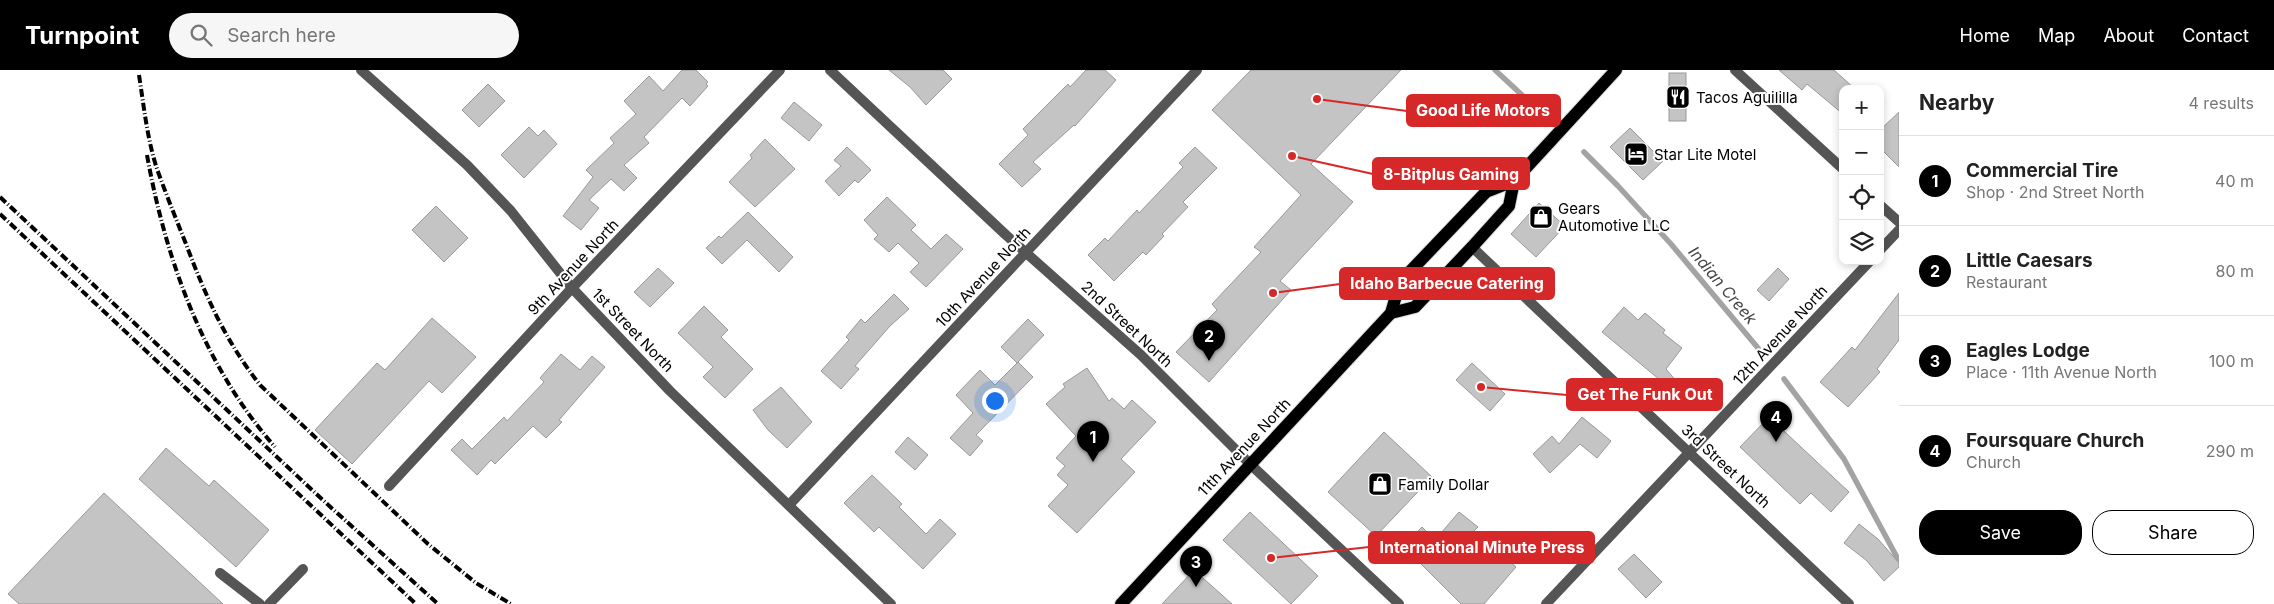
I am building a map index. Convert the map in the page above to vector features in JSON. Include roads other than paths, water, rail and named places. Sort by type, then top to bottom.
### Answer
[{"type":"main road","name":"11th Avenue North","points":[[1121,604],[1391,313],[1400,282],[1486,192],[1514,181],[1616,70]]},
{"type":"main road","points":[[1391,313],[1415,307],[1472,247],[1509,206],[1514,181]]},
{"type":"street","name":"1st Street North","points":[[361,70],[467,165],[510,211],[572,288],[670,391],[891,604]]},
{"type":"street","name":"9th Avenue North","points":[[389,486],[572,288],[780,70]]},
{"type":"street","name":"2nd Street North","points":[[830,70],[1141,355],[1250,464],[1399,604]]},
{"type":"street","name":"10th Avenue North","points":[[789,505],[1198,70]]},
{"type":"street","points":[[1736,70],[1839,166]]},
{"type":"street","points":[[1884,208],[1899,222]]},
{"type":"street","points":[[1884,246],[1899,230]]},
{"type":"street","name":"3rd Street North","points":[[1472,247],[1850,604]]},
{"type":"street","name":"12th Avenue North","points":[[1546,604],[1866,265]]},
{"type":"street","points":[[269,604],[303,569]]},
{"type":"street","points":[[220,573],[260,604]]},
{"type":"waterway","name":"Indian Creek","points":[[1495,70],[1538,110]]},
{"type":"waterway","name":"Indian Creek","points":[[1584,152],[1671,244],[1758,348]]},
{"type":"waterway","name":"Indian Creek","points":[[1784,379],[1844,459],[1899,561]]},
{"type":"railway","points":[[139,75],[148,134],[160,178],[209,300],[236,351],[260,385],[428,544],[476,583],[511,604]]},
{"type":"railway","points":[[147,155],[155,195],[177,273],[208,347],[250,416],[275,447]]},
{"type":"railway","points":[[0,197],[326,503],[438,604]]},
{"type":"railway","points":[[0,214],[416,604]]},
{"type":"place","name":"Tacos Aguililla","points":[[1678,97]]},
{"type":"place","name":"Good Life Motors","points":[[1317,99]]},
{"type":"place","name":"Star Lite Motel","points":[[1636,154]]},
{"type":"place","name":"8-Bitplus Gaming","points":[[1292,156]]},
{"type":"place","name":"Gears Automotive LLC","points":[[1541,217]]},
{"type":"place","name":"Idaho Barbecue Catering","points":[[1273,293]]},
{"type":"place","name":"Little Caesars","points":[[1209,361]]},
{"type":"place","name":"Get The Funk Out","points":[[1481,387]]},
{"type":"place","name":"Foursquare Church","points":[[1776,442]]},
{"type":"place","name":"Commercial Tire","points":[[1093,462]]},
{"type":"place","name":"Family Dollar","points":[[1380,484]]},
{"type":"place","name":"International Minute Press","points":[[1271,558]]},
{"type":"place","name":"Eagles Lodge","points":[[1196,587]]}]
